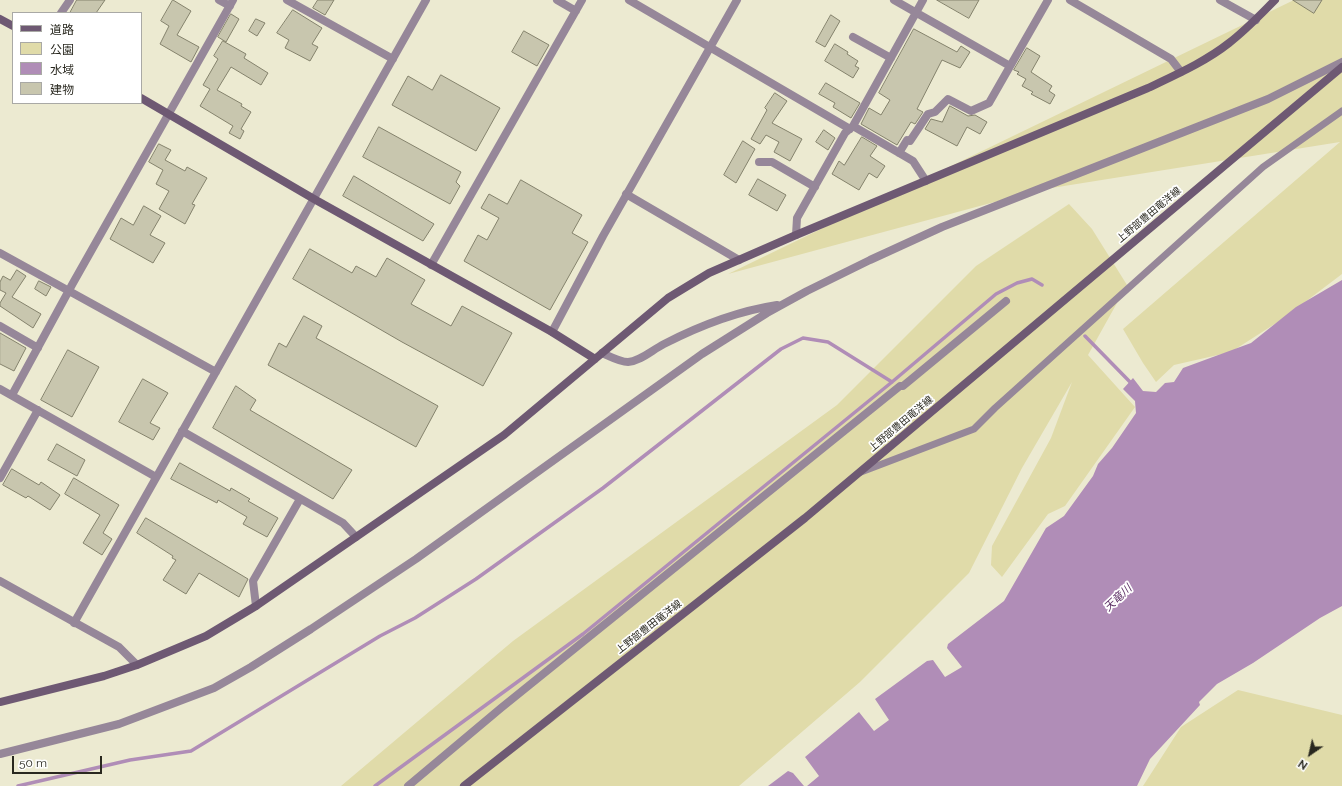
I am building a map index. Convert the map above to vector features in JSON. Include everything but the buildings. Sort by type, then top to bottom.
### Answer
[{"type":"street","points":[[62,12],[70,0]]},
{"type":"street","points":[[12,395],[232,3],[218,0]]},
{"type":"street","points":[[287,0],[393,59]]},
{"type":"street","points":[[74,623],[426,0]]},
{"type":"street","points":[[557,0],[576,11]]},
{"type":"street","points":[[431,265],[582,0]]},
{"type":"street","points":[[628,0],[913,161],[926,181]]},
{"type":"street","points":[[552,332],[626,194],[736,0]]},
{"type":"street","points":[[894,0],[1010,66]]},
{"type":"street","points":[[796,235],[797,218],[845,132],[851,127],[923,0]]},
{"type":"street","points":[[899,153],[907,140],[910,141],[928,114],[935,112],[948,99],[971,111],[989,103],[1048,0]]},
{"type":"street","points":[[1070,0],[1171,59],[1181,72]]},
{"type":"street","points":[[1220,0],[1256,20]]},
{"type":"street","points":[[0,702],[104,676],[137,665],[206,636],[256,606],[504,435],[668,298],[709,273],[796,235],[1148,88],[1181,72],[1228,44],[1256,20],[1274,0]]},
{"type":"street","points":[[0,19],[12,25]]},
{"type":"street","points":[[853,37],[891,58]]},
{"type":"street","points":[[0,754],[119,724],[214,688],[251,667],[311,629],[422,554],[702,354],[783,304],[870,260],[942,227],[1268,99],[1342,62]]},
{"type":"street","name":"上野部豊田竜洋線","points":[[464,786],[805,518],[1342,67]]},
{"type":"street","points":[[142,99],[314,199],[552,332],[594,359]]},
{"type":"street","points":[[759,162],[772,162],[815,187]]},
{"type":"street","points":[[626,194],[739,260]]},
{"type":"street","points":[[0,253],[216,372]]},
{"type":"street","points":[[408,786],[501,708],[900,386],[903,386],[1006,301]]},
{"type":"street","points":[[602,353],[627,362],[639,359],[663,345],[713,323],[752,309],[783,304]]},
{"type":"street","points":[[0,326],[38,348]]},
{"type":"street","points":[[0,389],[156,477]]},
{"type":"street","points":[[0,478],[38,410]]},
{"type":"street","points":[[182,431],[343,523],[356,538]]},
{"type":"street","points":[[256,606],[253,581],[300,499]]},
{"type":"street","points":[[0,581],[120,647],[137,665]]},
{"type":"lane","points":[[857,474],[974,429],[1263,167],[1342,111]]},
{"type":"green space","points":[[1294,0],[1342,0],[1342,274],[1284,318],[1231,352],[1174,365],[1156,382],[1123,329],[1340,142],[1039,190],[728,274]]},
{"type":"green space","points":[[1069,204],[1092,229],[1127,285],[1088,355],[1135,407],[1065,506],[1048,514],[1002,577],[991,565],[992,546],[1051,438],[1072,382],[1022,468],[969,573],[860,682],[739,786],[341,786],[513,641],[837,405],[976,266]]},
{"type":"green space","points":[[1238,690],[1342,715],[1342,786],[1143,786],[1181,727]]},
{"type":"water","name":"天竜川","points":[[1342,280],[1342,606],[1320,618],[1253,663],[1217,684],[1199,702],[1200,705],[1150,759],[1137,786],[807,786],[819,776],[805,757],[859,712],[874,731],[889,720],[875,699],[927,661],[933,660],[945,677],[962,667],[947,648],[948,644],[1004,601],[1046,528],[1064,516],[1093,476],[1098,464],[1112,448],[1136,413],[1135,401],[1123,389],[1133,378],[1143,391],[1156,392],[1165,383],[1174,382],[1183,368],[1251,343],[1296,307]]},
{"type":"water","points":[[788,771],[793,773],[804,786],[768,786]]},
{"type":"waterway","points":[[375,786],[583,634],[892,382],[996,294],[1017,283],[1032,279],[1042,285]]},
{"type":"waterway","points":[[1085,336],[1132,384]]},
{"type":"waterway","points":[[18,786],[130,760],[191,751],[380,636],[415,618],[476,579],[603,488],[781,349],[803,338],[828,342],[892,382]]}]
